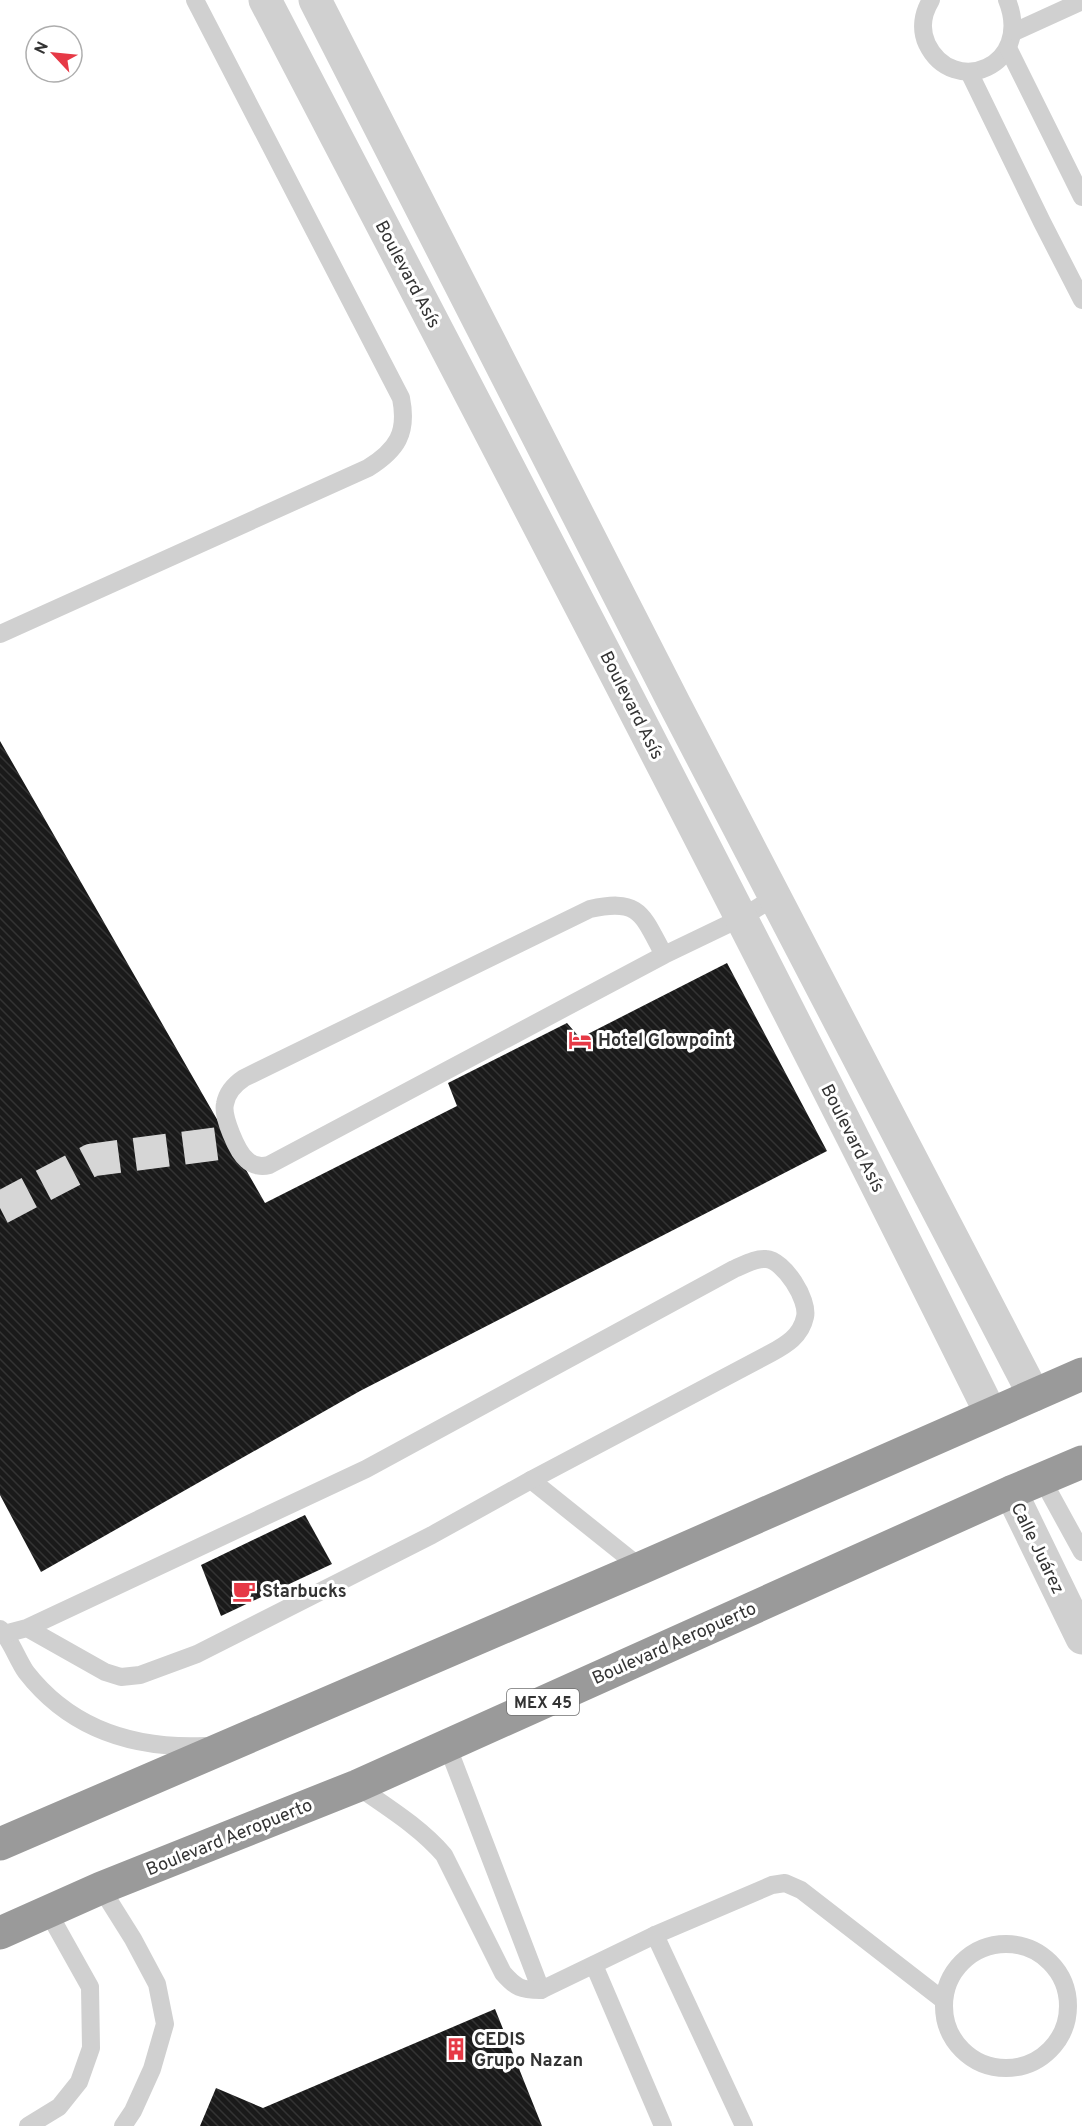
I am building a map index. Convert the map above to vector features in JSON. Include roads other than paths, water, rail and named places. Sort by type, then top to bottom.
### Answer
[{"type":"highway","points":[[0,1844],[641,1568],[1082,1374]]},
{"type":"highway","name":"Boulevard Aeropuerto","points":[[0,1933],[101,1888],[357,1786],[1082,1462]]},
{"type":"street","name":"Boulevard Asís","points":[[265,0],[741,918],[992,1414]]},
{"type":"street","points":[[315,0],[775,897],[1034,1395]]},
{"type":"street","points":[[373,207],[410,187]]},
{"type":"street","points":[[899,1228],[939,1211]]},
{"type":"street","name":"Calle Juárez","points":[[1011,1492],[1082,1638]]},
{"type":"lane","points":[[0,634],[368,468],[386,457],[403,428],[404,415],[401,398],[195,0]]},
{"type":"lane","points":[[1007,0],[1013,15],[1011,40],[1082,197]]},
{"type":"lane","points":[[925,3],[922,23],[924,38],[930,51],[940,62],[954,70],[969,72],[985,69],[998,60],[1011,40],[1082,1]]},
{"type":"lane","points":[[969,72],[1082,300]]},
{"type":"lane","points":[[664,955],[644,918],[634,909],[621,904],[590,909],[244,1078],[234,1085],[228,1095],[224,1104],[224,1116],[247,1161],[262,1167],[269,1166],[664,955],[741,918],[775,897]]},
{"type":"lane","points":[[27,1628],[105,1672],[121,1677],[140,1675],[197,1654],[432,1535],[790,1342],[799,1331],[805,1318],[806,1307],[787,1272],[777,1263],[766,1259],[752,1261],[734,1269],[366,1469],[27,1628],[1,1632],[12,1651],[40,1687],[62,1707],[117,1738],[179,1748],[231,1745]]},
{"type":"lane","points":[[1042,1479],[1082,1552]]},
{"type":"lane","points":[[531,1480],[641,1568]]},
{"type":"lane","points":[[447,1745],[541,1990]]},
{"type":"lane","points":[[357,1786],[432,1841],[444,1855],[503,1973],[513,1984],[524,1990],[541,1990],[655,1935],[771,1885],[785,1883],[801,1890],[943,2000],[945,2022],[954,2042],[970,2057],[989,2067],[1011,2068],[1032,2063],[1050,2051],[1063,2033],[1069,2011],[1067,1990],[1058,1970],[1043,1954],[1023,1945],[1001,1943],[980,1948],[962,1961],[950,1979],[943,2000]]},
{"type":"lane","points":[[101,1888],[133,1939],[157,1984],[165,2024],[152,2069],[133,2111],[123,2126]]},
{"type":"lane","points":[[28,2126],[59,2107],[79,2082],[91,2048],[90,1987],[48,1912]]},
{"type":"lane","points":[[655,1935],[744,2126]]},
{"type":"lane","points":[[594,1965],[663,2126]]},
{"type":"tunnel","points":[[0,1208],[92,1160],[230,1142]]},
{"type":"place","name":"Hotel Glowpoint","points":[[580,1040]]},
{"type":"place","name":"Starbucks","points":[[244,1591]]},
{"type":"place","name":"CEDIS Grupo Nazan","points":[[456,2049]]}]
